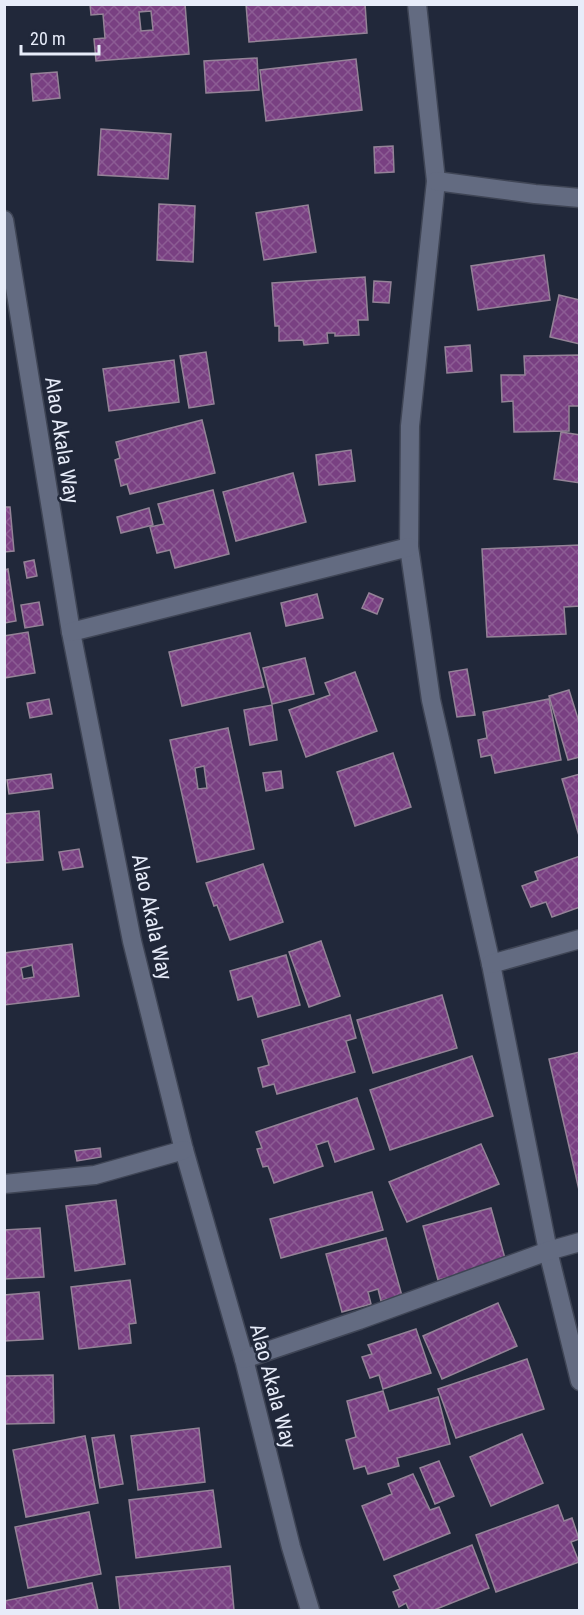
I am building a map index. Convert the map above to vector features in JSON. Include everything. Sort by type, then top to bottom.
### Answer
[{"type":"street","points":[[417,4],[436,181],[410,426],[408,547],[431,700],[491,964],[548,1251],[579,1381]]},
{"type":"street","points":[[436,181],[535,195],[579,198]]},
{"type":"street","name":"Alao Akala Way","points":[[4,220],[71,632],[132,941],[184,1150],[244,1359],[291,1547],[310,1611]]},
{"type":"street","points":[[71,632],[408,547]]},
{"type":"street","points":[[491,964],[579,939]]},
{"type":"street","points":[[4,1184],[34,1183],[95,1175],[184,1150]]},
{"type":"street","points":[[244,1359],[579,1242]]},
{"type":"building","points":[[90,4],[185,4],[189,54],[96,61],[94,39],[105,38],[103,14],[91,15]],"holes":[[[151,11],[153,30],[141,31],[139,12]]]},
{"type":"building","points":[[246,4],[365,4],[367,33],[249,42]]},
{"type":"building","points":[[257,58],[259,90],[206,93],[204,61]]},
{"type":"building","points":[[356,59],[362,110],[266,121],[260,70]]},
{"type":"building","points":[[57,72],[60,98],[33,101],[31,74]]},
{"type":"building","points":[[101,129],[171,134],[168,179],[98,175]]},
{"type":"building","points":[[393,146],[394,172],[375,173],[374,147]]},
{"type":"building","points":[[159,204],[195,206],[193,262],[157,260]]},
{"type":"building","points":[[308,205],[316,252],[264,260],[256,213]]},
{"type":"building","points":[[544,255],[550,300],[478,310],[471,266]]},
{"type":"building","points":[[365,277],[368,320],[358,320],[359,335],[335,336],[335,333],[327,333],[328,343],[304,345],[303,340],[279,341],[279,326],[275,326],[272,283]]},
{"type":"building","points":[[374,281],[391,282],[389,303],[373,302]]},
{"type":"building","points":[[559,295],[580,300],[580,344],[550,337]]},
{"type":"building","points":[[470,345],[472,371],[447,373],[445,347]]},
{"type":"building","points":[[206,352],[214,404],[189,408],[180,356]]},
{"type":"building","points":[[580,355],[580,406],[569,406],[569,431],[514,432],[513,401],[502,402],[501,375],[525,375],[524,356]]},
{"type":"building","points":[[174,360],[179,402],[109,411],[103,369]]},
{"type":"building","points":[[202,420],[215,473],[130,494],[127,484],[121,486],[115,460],[120,458],[116,442]]},
{"type":"building","points":[[561,432],[580,435],[580,483],[554,479]]},
{"type":"building","points":[[351,450],[355,481],[319,485],[316,455]]},
{"type":"building","points":[[293,473],[306,522],[236,541],[223,492]]},
{"type":"building","points":[[213,490],[229,554],[175,568],[170,550],[157,553],[150,527],[164,524],[158,504]]},
{"type":"building","points":[[4,507],[10,507],[14,551],[4,552]]},
{"type":"building","points":[[149,508],[153,525],[121,533],[117,517]]},
{"type":"building","points":[[580,545],[580,606],[564,607],[566,634],[487,637],[482,549]]},
{"type":"building","points":[[34,560],[37,576],[27,578],[24,562]]},
{"type":"building","points":[[8,569],[16,621],[4,623],[4,570]]},
{"type":"building","points":[[369,593],[383,599],[377,614],[362,608]]},
{"type":"building","points":[[317,594],[323,618],[286,626],[281,603]]},
{"type":"building","points":[[39,602],[43,625],[25,628],[21,605]]},
{"type":"building","points":[[28,632],[35,673],[4,678],[4,636]]},
{"type":"building","points":[[250,633],[264,687],[182,706],[169,652]]},
{"type":"building","points":[[305,658],[314,694],[272,704],[263,668]]},
{"type":"building","points":[[467,669],[475,715],[457,717],[449,672]]},
{"type":"building","points":[[355,672],[377,731],[306,757],[289,710],[330,695],[325,683]]},
{"type":"building","points":[[569,690],[580,725],[580,757],[568,760],[549,696]]},
{"type":"building","points":[[49,699],[52,714],[30,718],[27,703]]},
{"type":"building","points":[[549,699],[561,760],[495,773],[491,755],[481,757],[478,740],[487,738],[483,712]]},
{"type":"building","points":[[272,705],[277,740],[250,745],[244,710]]},
{"type":"building","points":[[228,728],[254,849],[197,862],[170,740]],"holes":[[[204,766],[207,788],[198,789],[195,768]]]},
{"type":"building","points":[[393,753],[411,807],[355,826],[337,772]]},
{"type":"building","points":[[281,771],[283,788],[266,791],[263,773]]},
{"type":"building","points":[[51,774],[53,788],[9,794],[7,780]]},
{"type":"building","points":[[580,774],[580,839],[562,779]]},
{"type":"building","points":[[39,811],[43,860],[4,863],[4,814]]},
{"type":"building","points":[[79,849],[83,867],[63,870],[59,852]]},
{"type":"building","points":[[580,856],[580,907],[552,917],[546,902],[531,907],[522,886],[538,880],[535,872]]},
{"type":"building","points":[[263,864],[283,922],[230,940],[206,883]]},
{"type":"building","points":[[321,941],[340,996],[309,1007],[289,952]]},
{"type":"building","points":[[72,944],[79,996],[4,1005],[4,953]],"holes":[[[32,965],[34,977],[23,979],[21,968]]]},
{"type":"building","points":[[286,955],[300,1005],[258,1017],[252,996],[238,1000],[230,971]]},
{"type":"building","points":[[442,995],[457,1048],[373,1073],[357,1020]]},
{"type":"building","points":[[350,1015],[356,1038],[346,1041],[355,1072],[277,1094],[274,1084],[263,1087],[258,1068],[269,1065],[262,1040]]},
{"type":"building","points":[[580,1052],[580,1190],[579,1190],[549,1059]]},
{"type":"building","points":[[472,1056],[493,1116],[390,1150],[370,1090]]},
{"type":"building","points":[[357,1098],[374,1149],[335,1162],[328,1141],[316,1145],[323,1166],[274,1183],[268,1166],[263,1167],[257,1149],[262,1148],[256,1132]]},
{"type":"building","points":[[481,1144],[499,1184],[407,1222],[389,1182]]},
{"type":"building","points":[[100,1148],[101,1157],[77,1161],[75,1151]]},
{"type":"building","points":[[372,1192],[383,1230],[281,1258],[270,1219]]},
{"type":"building","points":[[116,1200],[125,1264],[75,1271],[66,1206]]},
{"type":"building","points":[[491,1208],[506,1262],[438,1280],[423,1226]]},
{"type":"building","points":[[40,1228],[44,1277],[4,1279],[4,1230]]},
{"type":"building","points":[[386,1238],[402,1296],[381,1301],[378,1289],[368,1292],[371,1304],[342,1312],[326,1254]]},
{"type":"building","points":[[130,1280],[136,1323],[129,1324],[131,1343],[79,1349],[71,1287]]},
{"type":"building","points":[[39,1292],[43,1339],[4,1341],[4,1295]]},
{"type":"building","points":[[498,1303],[517,1346],[442,1379],[423,1336]]},
{"type":"building","points":[[416,1329],[431,1373],[383,1389],[379,1375],[370,1378],[362,1357],[372,1354],[368,1345]]},
{"type":"building","points":[[527,1359],[544,1409],[456,1438],[438,1389]]},
{"type":"building","points":[[53,1375],[54,1423],[4,1424],[4,1376]]},
{"type":"building","points":[[383,1391],[389,1411],[438,1397],[450,1444],[397,1458],[399,1466],[368,1474],[365,1466],[354,1469],[346,1440],[356,1437],[347,1401]]},
{"type":"building","points":[[199,1428],[205,1482],[138,1490],[131,1436]]},
{"type":"building","points":[[522,1434],[543,1483],[491,1506],[470,1457]]},
{"type":"building","points":[[114,1435],[123,1484],[100,1488],[92,1438]]},
{"type":"building","points":[[85,1436],[98,1503],[26,1517],[13,1450]]},
{"type":"building","points":[[439,1461],[454,1496],[435,1504],[420,1468]]},
{"type":"building","points":[[413,1474],[430,1510],[439,1507],[450,1533],[384,1560],[362,1506],[392,1494],[388,1484]]},
{"type":"building","points":[[213,1490],[221,1547],[136,1558],[129,1500]]},
{"type":"building","points":[[558,1505],[564,1521],[572,1518],[579,1539],[571,1542],[579,1562],[496,1592],[476,1535]]},
{"type":"building","points":[[89,1512],[101,1574],[28,1588],[15,1527]]},
{"type":"building","points":[[472,1545],[489,1588],[434,1610],[409,1610],[406,1603],[399,1607],[393,1592],[400,1589],[394,1576]]},
{"type":"building","points":[[230,1566],[234,1610],[120,1610],[116,1577]]},
{"type":"building","points":[[92,1583],[98,1610],[4,1610],[4,1601]]}]
